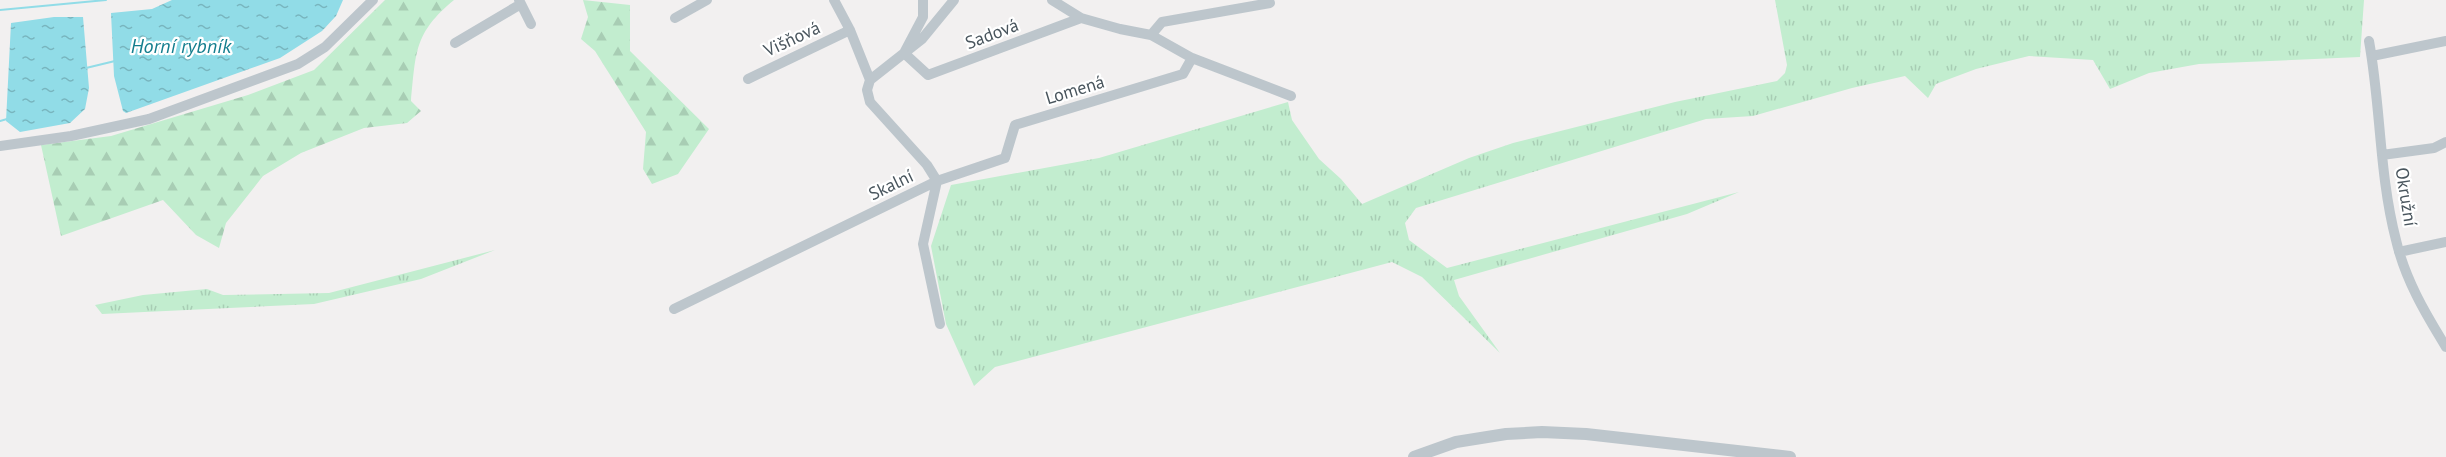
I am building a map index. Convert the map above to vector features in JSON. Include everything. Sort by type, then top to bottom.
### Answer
[{"type":"street","points":[[0,146],[71,136],[148,119],[298,64],[325,47],[373,0]]},
{"type":"street","points":[[675,18],[707,0]]},
{"type":"street","name":"Skalní","points":[[674,309],[937,181],[927,165],[870,102],[867,90],[870,80],[850,30],[834,0]]},
{"type":"street","points":[[904,52],[923,17],[923,0]]},
{"type":"street","points":[[870,80],[922,39],[954,0]]},
{"type":"street","points":[[1052,0],[1081,18],[1151,35],[1192,58],[1291,96]]},
{"type":"street","points":[[455,43],[520,2],[531,24]]},
{"type":"street","points":[[1151,35],[1162,22],[1270,3]]},
{"type":"street","name":"Sadová","points":[[904,52],[928,75],[1081,18]]},
{"type":"street","name":"Višňová","points":[[747,79],[850,30]]},
{"type":"street","name":"Okružní","points":[[2369,41],[2389,208],[2399,252],[2415,294],[2446,347]]},
{"type":"street","points":[[2372,56],[2446,41]]},
{"type":"street","name":"Lomená","points":[[937,181],[1005,158],[1016,125],[1183,74],[1192,58]]},
{"type":"street","points":[[2382,155],[2434,148],[2446,142]]},
{"type":"street","points":[[937,181],[923,244],[940,324]]},
{"type":"street","points":[[2399,252],[2446,242]]},
{"type":"street","points":[[1414,457],[1456,442],[1506,434],[1542,432],[1586,434],[1790,457]]},
{"type":"green space","points":[[385,0],[454,0],[431,23],[419,44],[411,101],[421,111],[407,123],[364,128],[301,153],[263,176],[226,223],[219,248],[196,235],[163,200],[61,236],[41,145],[111,136],[248,95],[314,70]]},
{"type":"green space","points":[[583,0],[630,5],[630,51],[709,129],[678,174],[652,184],[643,169],[646,132],[595,51],[581,39],[588,17]]},
{"type":"green space","points":[[1775,0],[2364,0],[2360,57],[2199,64],[2149,73],[2110,89],[2093,60],[2029,56],[1976,69],[1936,84],[1928,98],[1905,76],[1852,88],[1753,116],[1706,119],[1416,208],[1405,223],[1409,240],[1447,268],[1739,192],[1687,214],[1454,280],[1459,296],[1500,353],[1422,277],[1392,262],[995,367],[974,386],[946,324],[931,246],[951,185],[1099,158],[1288,102],[1292,120],[1319,159],[1341,179],[1362,204],[1469,158],[1513,143],[1675,102],[1777,81],[1785,73],[1787,65]]},
{"type":"green space","points":[[495,250],[421,279],[314,304],[102,314],[95,305],[143,295],[207,289],[223,295],[329,293]]},
{"type":"water","name":"Horní rybník","points":[[172,0],[343,0],[336,16],[322,31],[280,58],[126,113],[123,111],[114,76],[111,13],[152,9]]},
{"type":"water","points":[[54,17],[83,17],[89,88],[85,109],[70,123],[20,132],[6,121],[11,23]]},
{"type":"waterway","points":[[0,10],[106,0]]},
{"type":"waterway","points":[[86,68],[115,61]]},
{"type":"waterway","points":[[0,121],[7,119]]}]
